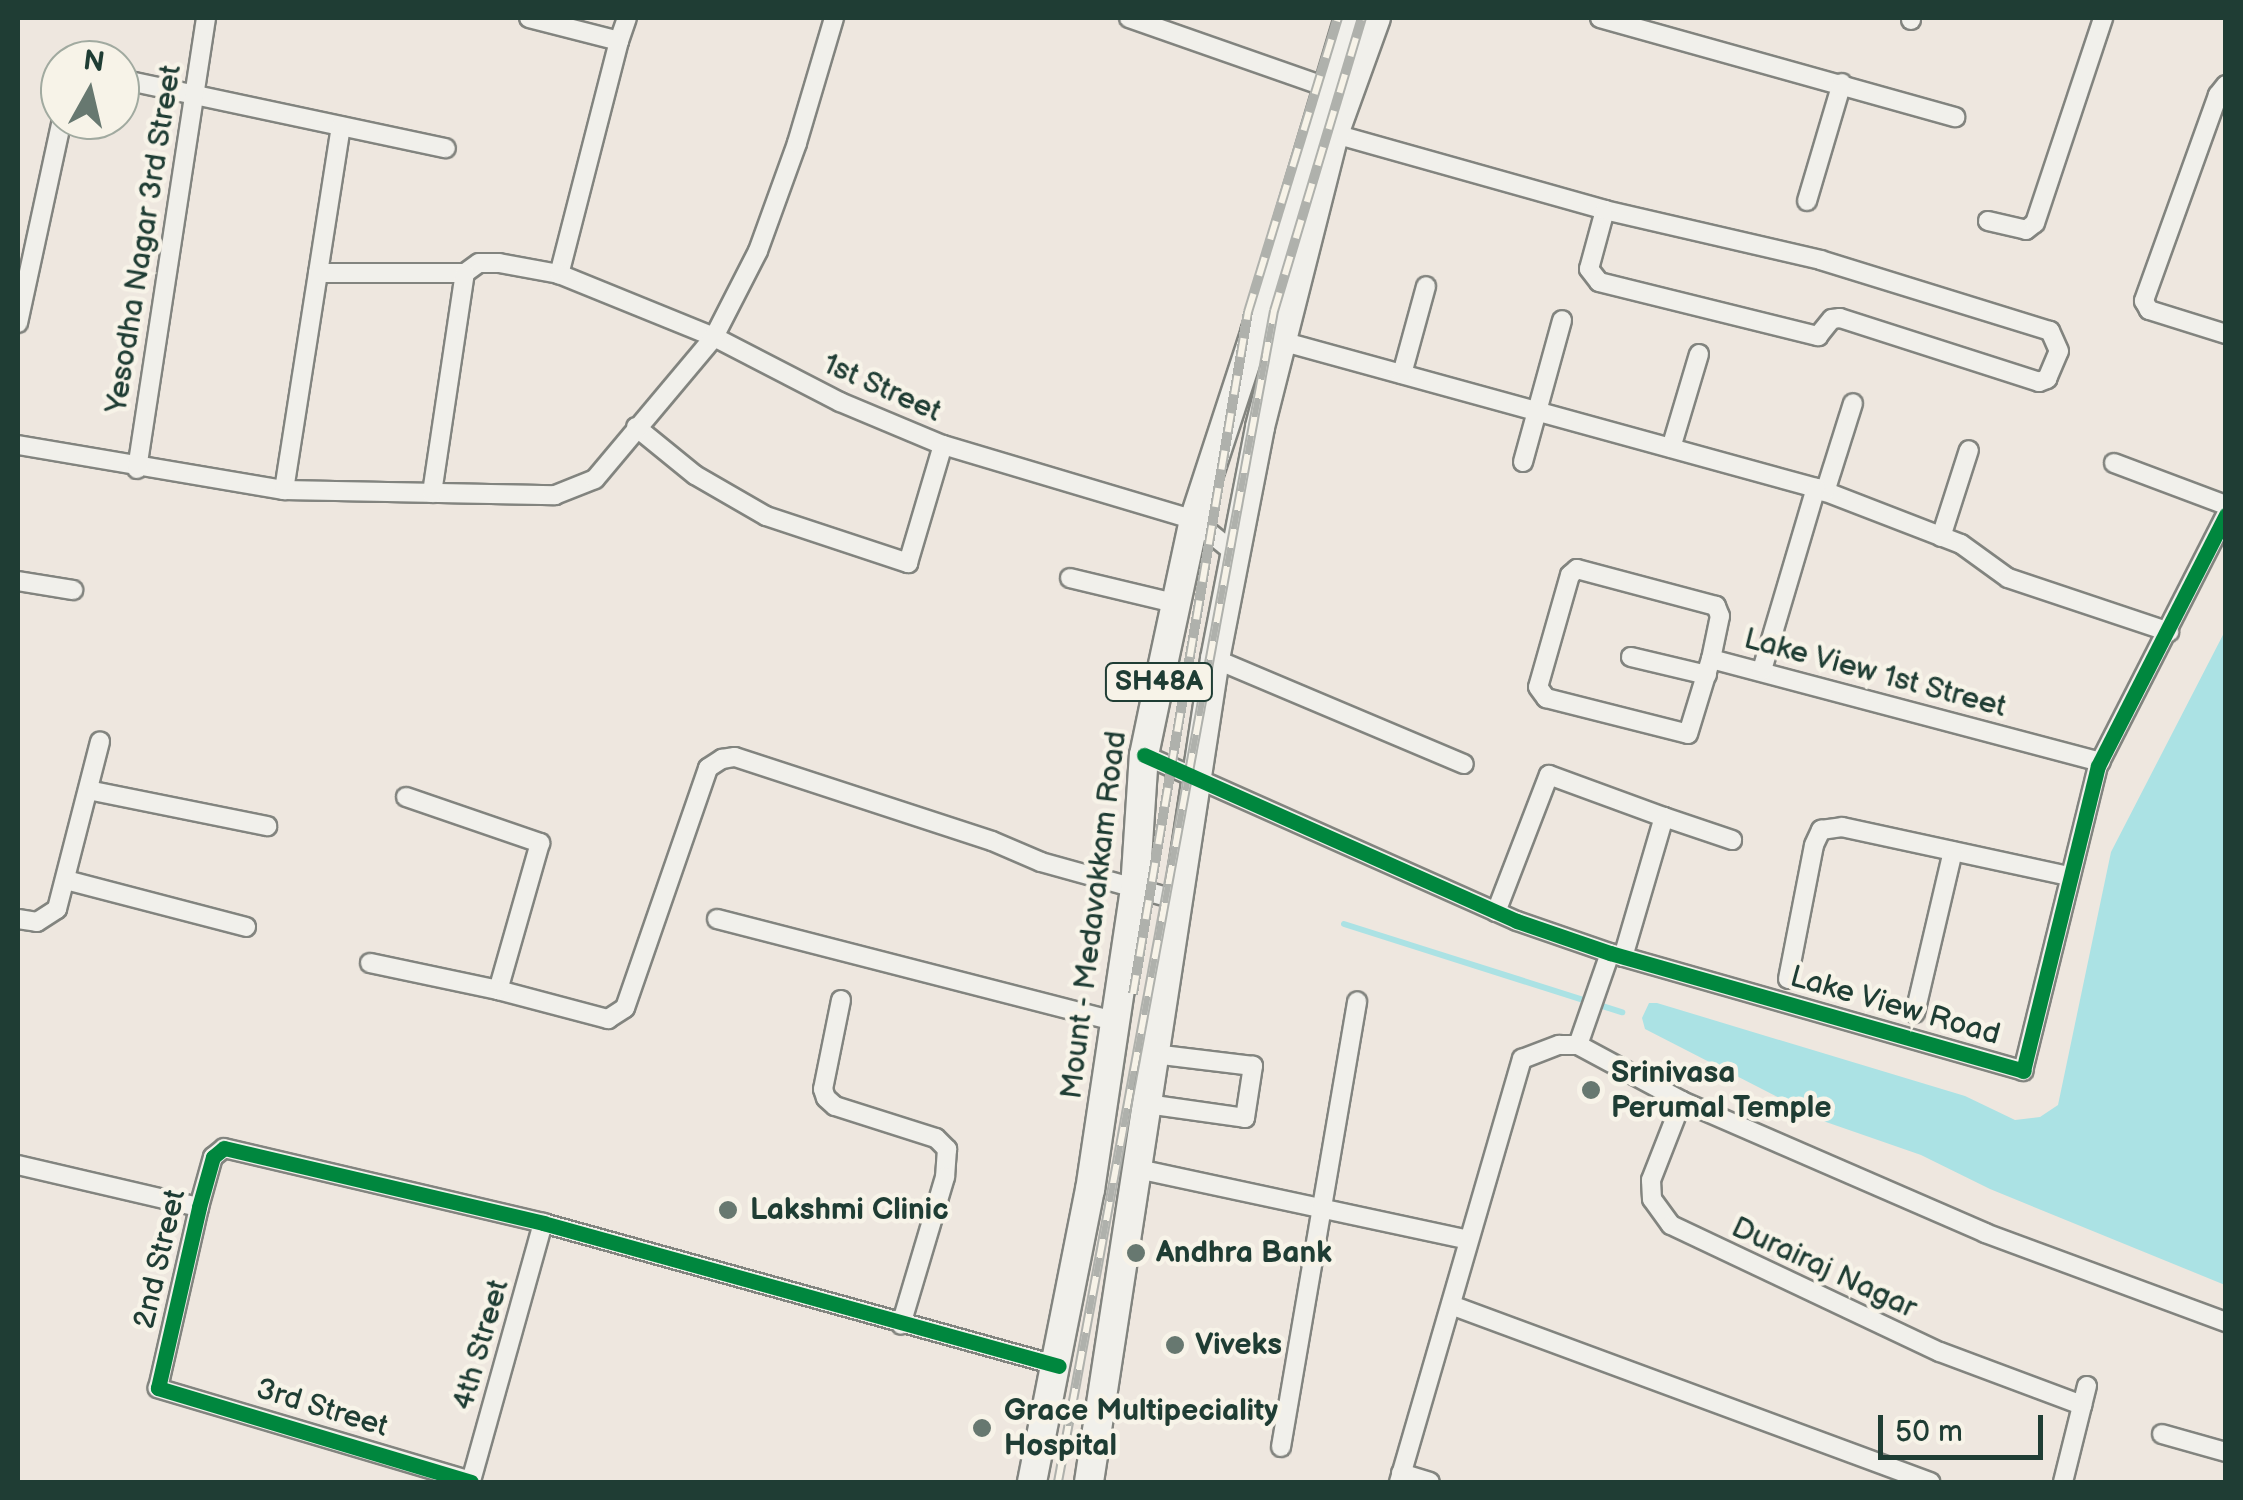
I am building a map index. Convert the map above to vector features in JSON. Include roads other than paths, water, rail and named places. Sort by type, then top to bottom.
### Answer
[{"type":"main road","name":"Mount - Medavakkam Road","points":[[1089,1482],[1216,659],[1326,132],[1330,88],[1349,18]]},
{"type":"main road","name":"Mount - Medavakkam Road","points":[[1032,1482],[1058,1366],[1135,889],[1144,755],[1194,520],[1326,132],[1376,18]]},
{"type":"street","name":"Yesodha Nagar 3rd Street","points":[[137,469],[206,18]]},
{"type":"street","points":[[529,18],[619,41]]},
{"type":"street","points":[[559,274],[628,18]]},
{"type":"street","points":[[18,445],[137,469],[284,490],[555,495],[595,479],[714,337],[758,251],[798,142],[834,18]]},
{"type":"street","points":[[1128,18],[1330,88]]},
{"type":"street","points":[[1600,18],[1842,82],[1954,117]]},
{"type":"street","points":[[1988,220],[2026,230],[2035,223],[2103,18]]},
{"type":"street","points":[[1807,201],[1842,82]]},
{"type":"street","points":[[140,84],[446,148]]},
{"type":"street","points":[[2226,85],[2218,95],[2144,301],[2149,310],[2226,334]]},
{"type":"street","points":[[284,490],[341,126]]},
{"type":"street","points":[[1326,132],[1605,210],[1821,260],[2050,332],[2059,351],[2047,380],[2040,382],[1840,318],[1832,319],[1818,336],[1599,282],[1589,269],[1605,210]]},
{"type":"street","points":[[18,323],[58,140]]},
{"type":"street","name":"1st Street","points":[[318,273],[465,273],[479,263],[499,263],[559,274],[714,337],[840,402],[943,446],[1194,520]]},
{"type":"street","points":[[432,493],[465,273]]},
{"type":"street","points":[[1402,374],[1426,286]]},
{"type":"street","points":[[1523,462],[1562,320]]},
{"type":"street","points":[[1281,340],[1820,490],[1940,536],[1976,553],[2008,578],[2168,632]]},
{"type":"street","points":[[1671,448],[1699,354]]},
{"type":"street","points":[[1762,670],[1820,490],[1853,403]]},
{"type":"street","points":[[636,427],[695,475],[766,516],[908,563],[943,446]]},
{"type":"street","points":[[1940,536],[1969,450]]},
{"type":"street","points":[[2114,464],[2226,505]]},
{"type":"street","name":"Lake View Road","points":[[1144,755],[1199,776],[1330,841],[1613,960],[2024,1071],[2068,876],[2101,762],[2226,515]]},
{"type":"street","points":[[1194,520],[1236,554]]},
{"type":"street","name":"Lake View 1st Street","points":[[1587,568],[1716,606],[1720,616],[1709,667],[1688,734],[1546,698],[1538,687],[1570,575],[1587,568]]},
{"type":"street","points":[[1070,578],[1178,604]]},
{"type":"street","points":[[18,581],[72,590]]},
{"type":"street","points":[[1631,657],[1709,667]]},
{"type":"street","points":[[1216,659],[1464,764]]},
{"type":"street","name":"Lake View 1st Street","points":[[1709,667],[1762,670],[2101,762]]},
{"type":"street","points":[[18,919],[37,922],[56,908],[100,741]]},
{"type":"street","points":[[370,962],[608,1019],[626,1008],[708,768],[722,759],[735,757],[992,841],[1041,862],[1178,900]]},
{"type":"street","points":[[1496,912],[1548,775],[1732,840]]},
{"type":"street","points":[[88,790],[267,826]]},
{"type":"street","points":[[406,797],[540,843],[498,990]]},
{"type":"street","points":[[1582,1038],[1664,817]]},
{"type":"street","points":[[1788,979],[1814,845],[1821,830],[1842,827],[2068,876]]},
{"type":"street","points":[[1915,1013],[1954,851]]},
{"type":"street","points":[[66,880],[246,927]]},
{"type":"street","points":[[718,919],[1114,1021]]},
{"type":"street","points":[[841,1000],[823,1089],[826,1098],[835,1106],[936,1138],[946,1149],[946,1178],[901,1325]]},
{"type":"street","points":[[1281,1446],[1357,1001]]},
{"type":"street","points":[[1430,1482],[1400,1478],[1522,1059],[1540,1049],[1582,1038],[1682,1101],[1985,1234],[2226,1322]]},
{"type":"street","points":[[1147,1104],[1245,1118],[1252,1066],[1154,1054]]},
{"type":"street","name":"Durairaj Nagar","points":[[1682,1101],[1651,1180],[1652,1199],[1672,1225],[1940,1352],[2082,1405]]},
{"type":"street","name":"2nd Street","points":[[158,1388],[199,1207],[213,1157],[224,1148],[544,1224]]},
{"type":"street","points":[[18,1165],[199,1207]]},
{"type":"street","points":[[1138,1169],[1468,1240]]},
{"type":"street","points":[[544,1224],[1058,1366]]},
{"type":"street","name":"4th Street","points":[[471,1482],[544,1224]]},
{"type":"street","points":[[1452,1305],[1930,1482]]},
{"type":"street","points":[[2064,1482],[2087,1386]]},
{"type":"street","name":"3rd Street","points":[[158,1388],[471,1482]]},
{"type":"street","points":[[2162,1434],[2226,1452]]},
{"type":"water","points":[[2225,631],[2225,1285],[1990,1189],[1921,1155],[1826,1122],[1645,1029],[1642,1018],[1649,1003],[1657,1003],[1965,1096],[2015,1120],[2040,1117],[2058,1105],[2111,852]]},
{"type":"waterway","points":[[1344,924],[1622,1012]]},
{"type":"railway","points":[[1133,994],[1248,312],[1338,18]]},
{"type":"railway","points":[[1058,1482],[1274,311],[1362,18]]},
{"type":"place","name":"Srinivasa Perumal Temple","points":[[1591,1090]]},
{"type":"place","name":"Lakshmi Clinic","points":[[728,1210]]},
{"type":"place","name":"Andhra Bank","points":[[1136,1253]]},
{"type":"place","name":"Viveks","points":[[1175,1345]]},
{"type":"place","name":"Grace Multipeciality Hospital","points":[[982,1428]]}]
